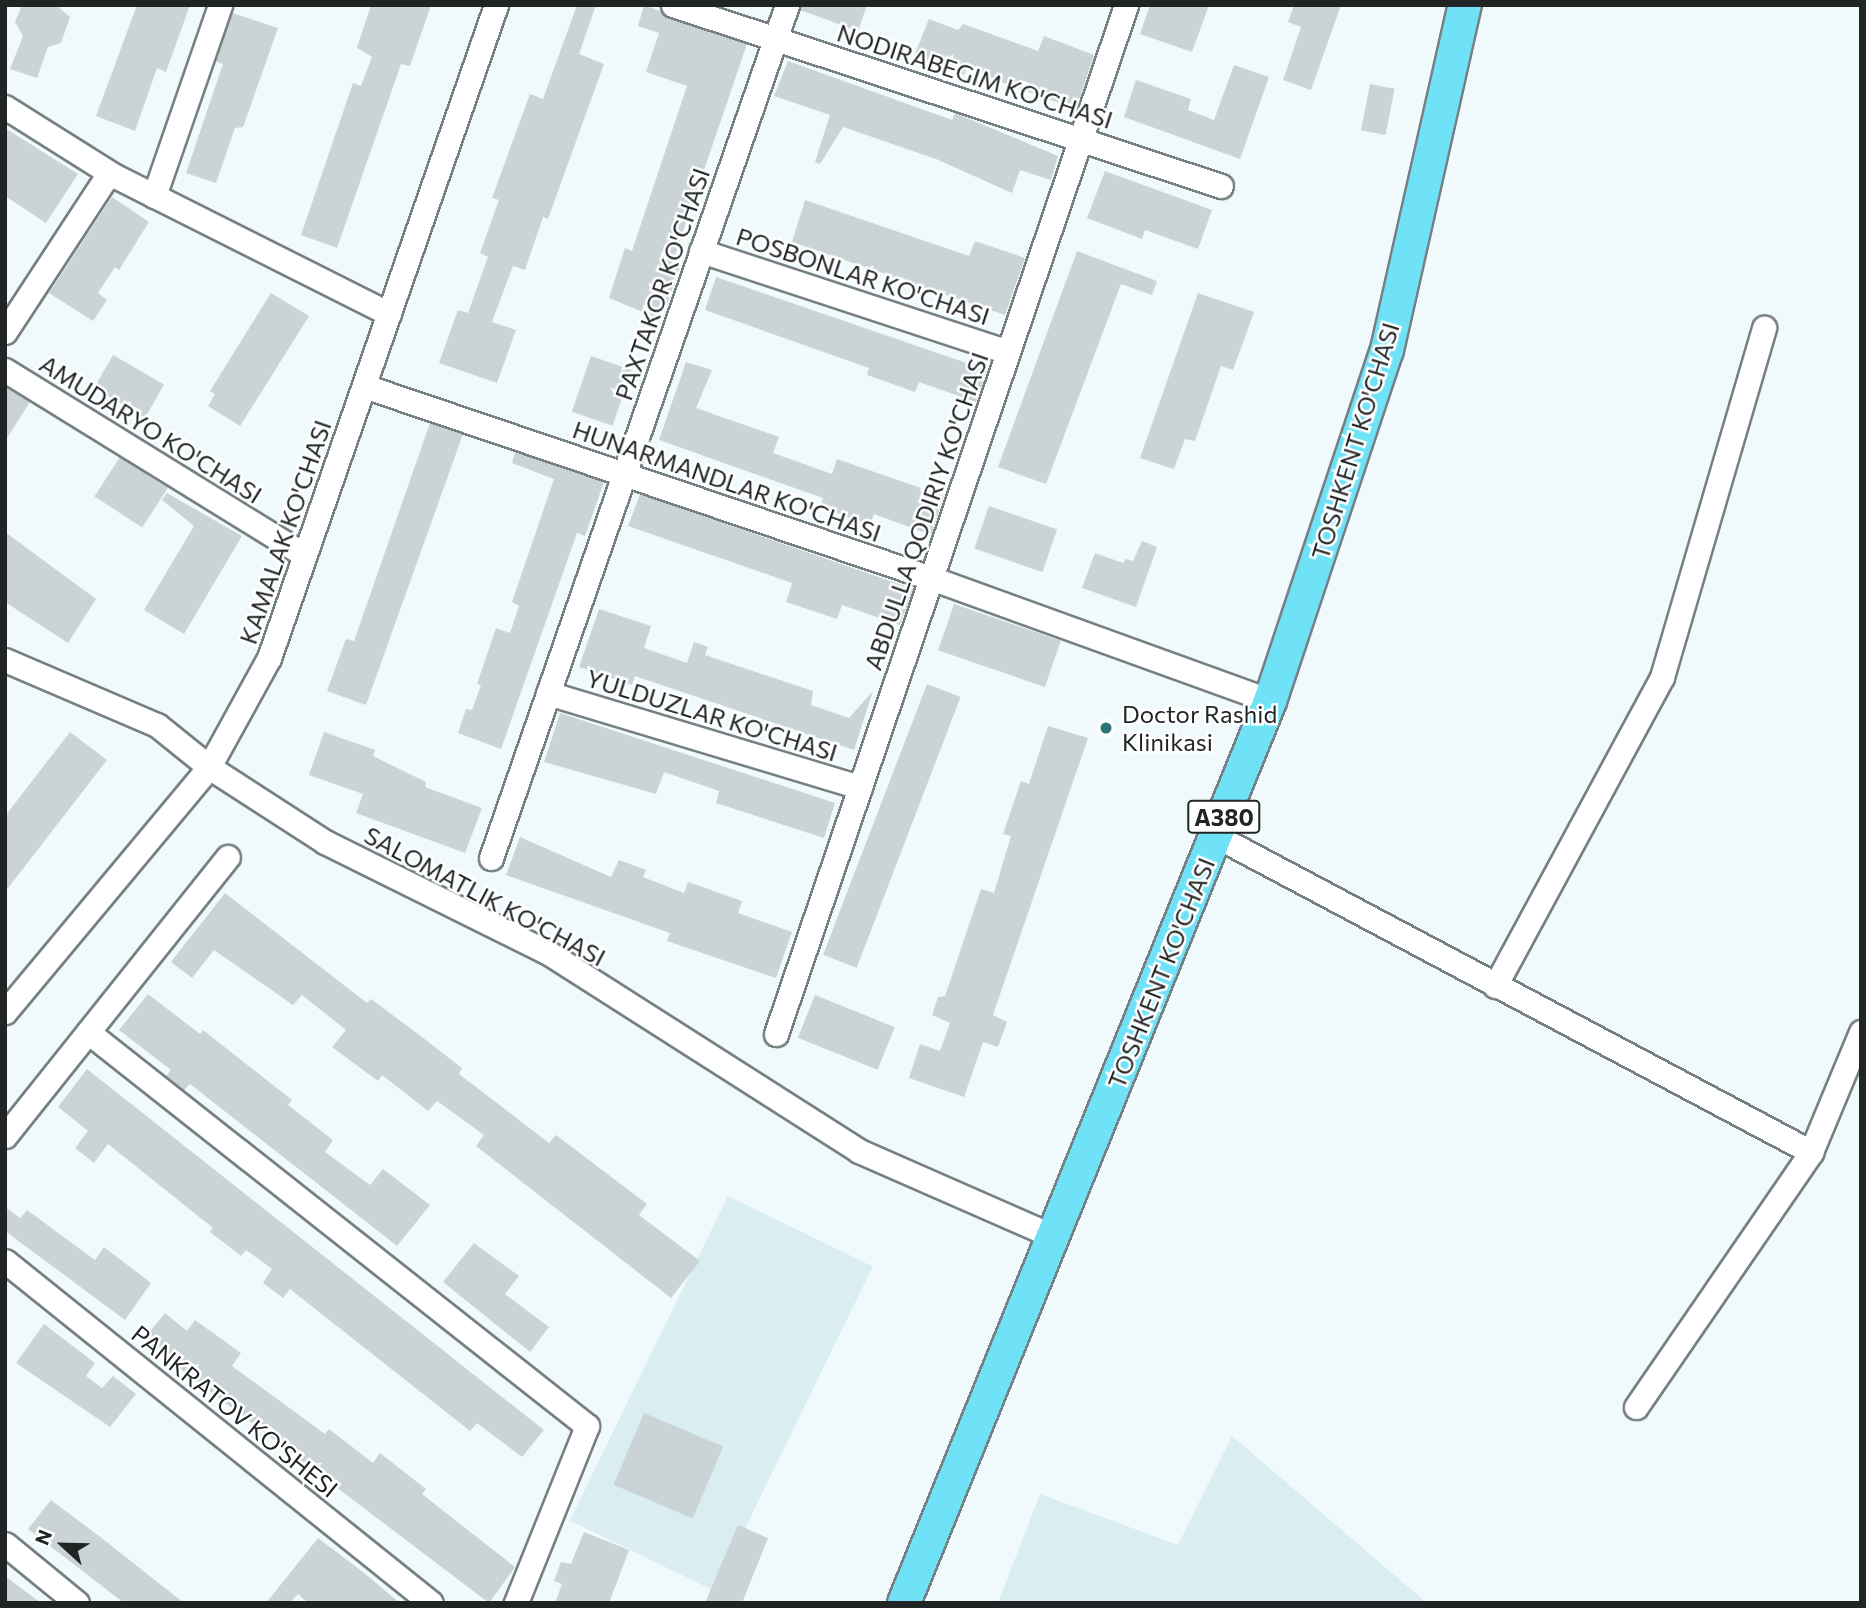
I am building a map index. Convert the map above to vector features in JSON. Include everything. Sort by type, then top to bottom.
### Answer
[{"type":"highway","name":"TOSHKENT KO'CHASI","points":[[904,1603],[1270,701],[1387,350],[1465,5]]},
{"type":"street","points":[[154,196],[220,5]]},
{"type":"street","name":"KAMALAK KO'CHASI","points":[[5,1012],[209,766],[269,658],[496,5]]},
{"type":"street","name":"NODIRABEGIM KO'CHASI","points":[[673,5],[1221,186]]},
{"type":"street","name":"PAXTAKOR KO'CHASI","points":[[491,858],[787,5]]},
{"type":"street","name":"ABDULLA QODIRIY KO'CHASI","points":[[776,1034],[1126,5]]},
{"type":"street","points":[[5,107],[109,173],[389,314]]},
{"type":"street","points":[[5,332],[109,173]]},
{"type":"street","name":"POSBONLAR KO'CHASI","points":[[701,251],[1008,352]]},
{"type":"street","points":[[1495,986],[1662,677],[1764,328]]},
{"type":"street","name":"AMUDARYO KO'CHASI","points":[[5,370],[305,555]]},
{"type":"street","name":"HUNARMANDLAR KO'CHASI","points":[[364,386],[931,578],[1270,701]]},
{"type":"street","name":"SALOMATLIK KO'CHASI","points":[[5,660],[157,725],[209,766],[325,842],[547,952],[859,1151],[1053,1236]]},
{"type":"street","name":"YULDUZLAR KO'CHASI","points":[[548,693],[860,788]]},
{"type":"street","points":[[1216,836],[1811,1152]]},
{"type":"street","points":[[5,1136],[228,857]]},
{"type":"street","points":[[88,1032],[587,1426],[516,1603]]},
{"type":"street","points":[[1636,1407],[1811,1152],[1861,1032]]},
{"type":"street","name":"PANKRATOV KO'SHESI","points":[[5,1261],[431,1603]]},
{"type":"street","points":[[5,1544],[77,1603]]},
{"type":"shaded area","points":[[728,1196],[873,1267],[714,1591],[570,1520]]},
{"type":"shaded area","points":[[1232,1436],[1427,1603],[998,1603],[1040,1494],[1178,1545]]},
{"type":"building","points":[[22,5],[56,5],[70,17],[61,43],[48,47],[37,78],[10,69],[23,36],[15,22]]},
{"type":"building","points":[[137,5],[190,5],[166,72],[157,68],[135,131],[96,116]]},
{"type":"building","points":[[371,5],[431,5],[410,66],[401,64],[337,248],[301,235],[353,83],[361,86],[372,57],[357,48]]},
{"type":"building","points":[[577,5],[596,5],[579,54],[604,64],[548,219],[543,217],[525,270],[513,266],[492,322],[516,330],[497,383],[439,363],[458,310],[468,313],[488,257],[480,253],[499,200],[492,198],[530,94],[543,99]]},
{"type":"building","points":[[644,5],[747,44],[672,264],[680,266],[662,320],[609,298],[625,248],[632,251],[687,86],[646,72],[659,33],[638,26]]},
{"type":"building","points":[[801,5],[867,5],[858,31],[800,10]]},
{"type":"building","points":[[1150,5],[1209,5],[1192,52],[1140,34]]},
{"type":"building","points":[[1294,5],[1341,5],[1311,90],[1283,80],[1301,27],[1288,22]]},
{"type":"building","points":[[232,13],[278,28],[243,127],[235,128],[216,183],[186,173],[223,64],[215,61]]},
{"type":"building","points":[[929,19],[958,30],[963,24],[1038,51],[1044,36],[1094,55],[1076,109],[966,69],[964,75],[914,56]]},
{"type":"building","points":[[788,61],[952,120],[955,113],[1058,156],[1051,180],[1020,170],[1012,193],[936,159],[843,127],[820,164],[815,162],[830,115],[774,96]]},
{"type":"building","points":[[1234,65],[1269,77],[1240,159],[1124,117],[1136,80],[1191,99],[1188,110],[1214,120]]},
{"type":"building","points":[[1370,84],[1395,89],[1386,135],[1361,130]]},
{"type":"building","points":[[5,128],[78,174],[46,223],[5,196]]},
{"type":"building","points":[[1105,171],[1212,210],[1198,249],[1145,230],[1142,239],[1087,218]]},
{"type":"building","points":[[112,197],[149,222],[119,270],[115,267],[98,293],[107,300],[93,321],[49,293]]},
{"type":"building","points":[[805,200],[969,256],[975,241],[1025,258],[1005,315],[792,242]]},
{"type":"building","points":[[1077,251],[1157,281],[1152,295],[1121,284],[1046,484],[998,467]]},
{"type":"building","points":[[716,277],[987,370],[976,402],[919,382],[915,392],[867,375],[869,368],[705,310]]},
{"type":"building","points":[[271,293],[309,316],[240,426],[208,406],[215,394],[210,391]]},
{"type":"building","points":[[1198,293],[1254,312],[1233,370],[1221,366],[1195,441],[1185,439],[1174,469],[1140,458]]},
{"type":"building","points":[[113,355],[164,384],[145,417],[94,388]]},
{"type":"building","points":[[591,356],[632,370],[612,426],[572,412]]},
{"type":"building","points":[[686,362],[712,370],[696,408],[779,437],[773,453],[832,474],[837,459],[944,496],[931,535],[874,514],[870,525],[820,507],[823,498],[659,440]]},
{"type":"building","points":[[5,387],[30,402],[5,441]]},
{"type":"building","points":[[430,423],[463,434],[366,705],[327,691],[346,639],[354,641]]},
{"type":"building","points":[[515,452],[604,482],[585,536],[577,533],[501,749],[458,733],[466,709],[472,710],[481,685],[477,684],[496,628],[510,633],[519,606],[512,602],[554,479],[512,463]]},
{"type":"building","points":[[120,457],[168,488],[142,527],[94,496]]},
{"type":"building","points":[[167,493],[242,536],[184,634],[144,610],[194,526],[162,500]]},
{"type":"building","points":[[640,494],[913,589],[900,625],[842,605],[837,619],[786,602],[792,583],[628,526]]},
{"type":"building","points":[[989,506],[1057,529],[1042,572],[974,549]]},
{"type":"building","points":[[5,532],[96,599],[68,643],[5,602]]},
{"type":"building","points":[[1142,541],[1157,547],[1136,607],[1082,588],[1095,553],[1123,563],[1126,559],[1133,561]]},
{"type":"building","points":[[954,604],[1061,641],[1045,687],[938,650]]},
{"type":"building","points":[[599,609],[651,626],[644,648],[687,663],[694,642],[708,647],[705,655],[813,691],[811,705],[849,718],[873,691],[854,750],[635,676],[632,685],[579,667]]},
{"type":"building","points":[[927,684],[961,697],[857,968],[823,955]]},
{"type":"building","points":[[560,713],[835,803],[824,838],[716,803],[719,791],[664,772],[656,794],[544,762]]},
{"type":"building","points":[[1048,726],[1088,738],[993,1015],[1007,1022],[998,1047],[983,1042],[964,1097],[909,1078],[920,1044],[940,1051],[950,1023],[932,1015],[938,997],[945,996],[981,889],[994,893],[1011,836],[1003,834],[1021,781],[1029,784]]},
{"type":"building","points":[[70,732],[107,760],[5,892],[5,816]]},
{"type":"building","points":[[324,732],[375,750],[373,756],[426,782],[425,787],[482,808],[465,853],[356,813],[363,794],[309,775]]},
{"type":"building","points":[[520,837],[611,877],[619,860],[646,870],[643,877],[684,893],[688,882],[742,901],[738,913],[792,932],[776,978],[667,941],[670,933],[506,875]]},
{"type":"building","points":[[225,893],[367,1003],[371,999],[418,1034],[462,1068],[459,1074],[549,1143],[556,1135],[647,1204],[639,1215],[700,1261],[671,1298],[476,1146],[484,1135],[437,1101],[428,1111],[382,1075],[378,1081],[332,1047],[346,1030],[302,995],[293,1005],[214,950],[192,978],[171,962]]},
{"type":"building","points":[[148,994],[200,1034],[203,1030],[292,1100],[288,1105],[333,1140],[325,1152],[370,1185],[383,1169],[430,1205],[397,1246],[190,1084],[184,1090],[166,1076],[171,1070],[119,1030]]},
{"type":"building","points":[[815,995],[895,1027],[878,1070],[798,1038]]},
{"type":"building","points":[[87,1069],[544,1430],[522,1457],[477,1423],[470,1431],[290,1289],[283,1298],[263,1283],[272,1269],[246,1250],[241,1256],[210,1232],[213,1228],[108,1144],[94,1163],[75,1148],[88,1131],[58,1107]]},
{"type":"building","points":[[5,1207],[20,1218],[27,1210],[95,1260],[104,1247],[151,1283],[125,1320],[5,1231]]},
{"type":"building","points":[[474,1243],[519,1276],[505,1294],[549,1327],[530,1352],[443,1282]]},
{"type":"building","points":[[165,1313],[187,1331],[195,1320],[241,1353],[232,1366],[325,1434],[329,1429],[373,1463],[380,1453],[426,1489],[422,1494],[515,1567],[489,1603],[166,1358],[170,1354],[146,1336]]},
{"type":"building","points":[[44,1324],[95,1363],[86,1376],[102,1388],[113,1376],[136,1394],[110,1427],[16,1363]]},
{"type":"building","points":[[644,1413],[723,1447],[693,1518],[614,1485]]},
{"type":"building","points":[[51,1500],[184,1603],[124,1603],[28,1529]]},
{"type":"building","points":[[738,1525],[768,1538],[742,1603],[705,1603]]},
{"type":"building","points":[[584,1532],[629,1550],[609,1603],[555,1603],[562,1584],[554,1581],[561,1562],[571,1564]]},
{"type":"building","points":[[318,1538],[400,1603],[308,1603],[298,1594],[290,1603],[266,1603]]},
{"type":"building","points":[[5,1576],[41,1603],[5,1603]]},
{"type":"place","name":"Doctor Rashid Klinikasi","points":[[1106,728]]}]
